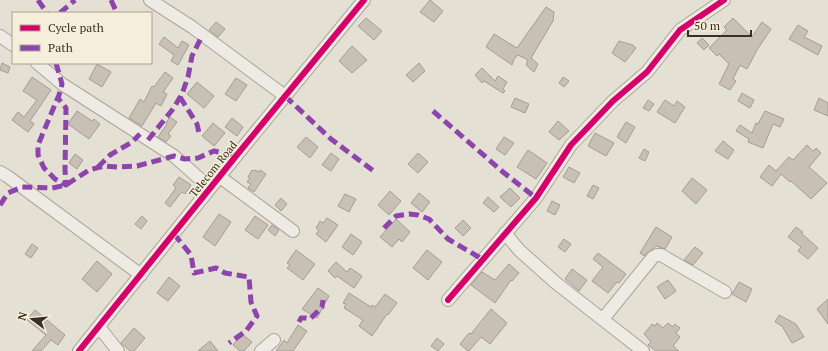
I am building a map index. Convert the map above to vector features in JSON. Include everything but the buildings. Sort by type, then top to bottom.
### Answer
[{"type":"street","points":[[150,0],[192,27],[285,96]]},
{"type":"street","name":"Telecom Road","points":[[79,351],[364,0]]},
{"type":"street","points":[[448,300],[536,198],[571,145],[613,101],[647,72],[680,30],[724,0]]},
{"type":"street","points":[[0,36],[12,44]]},
{"type":"street","points":[[37,64],[62,84],[174,156],[210,188]]},
{"type":"street","points":[[0,172],[141,275]]},
{"type":"street","points":[[220,177],[293,231]]},
{"type":"street","points":[[506,233],[519,250],[556,283],[643,351]]},
{"type":"street","points":[[602,319],[653,257],[657,255],[661,255],[725,292]]},
{"type":"street","points":[[100,327],[118,351]]},
{"type":"street","points":[[261,351],[274,340]]},
{"type":"marked path","points":[[38,0],[46,12]]},
{"type":"marked path","points":[[61,12],[75,0]]},
{"type":"marked path","points":[[111,0],[117,12]]},
{"type":"marked path","points":[[148,140],[173,109],[182,94],[188,77],[192,56],[202,36]]},
{"type":"marked path","points":[[56,64],[62,84],[59,95],[38,145],[38,155],[44,168],[55,179],[66,185],[66,108],[58,98]]},
{"type":"marked path","points":[[285,96],[331,139],[375,172]]},
{"type":"marked path","points":[[180,97],[197,124],[199,133]]},
{"type":"marked path","points":[[433,111],[503,172],[536,198]]},
{"type":"marked path","points":[[98,167],[110,155],[132,142],[140,134]]},
{"type":"marked path","points":[[0,205],[8,193],[22,187],[52,188],[66,185],[89,170],[104,166],[137,166],[174,156],[185,159],[198,158],[214,151],[236,156]]},
{"type":"marked path","points":[[384,228],[396,216],[409,214],[418,215],[429,219],[448,239],[482,259]]},
{"type":"marked path","points":[[174,234],[191,255],[194,273],[216,268],[225,273],[249,277],[251,302],[257,316],[246,331],[229,343]]},
{"type":"marked path","points":[[299,322],[301,318],[310,319],[322,307],[323,300]]},
{"type":"cycle path","points":[[79,351],[364,0]]},
{"type":"cycle path","points":[[448,300],[536,198],[571,145],[613,101],[647,72],[680,30],[724,0]]}]
